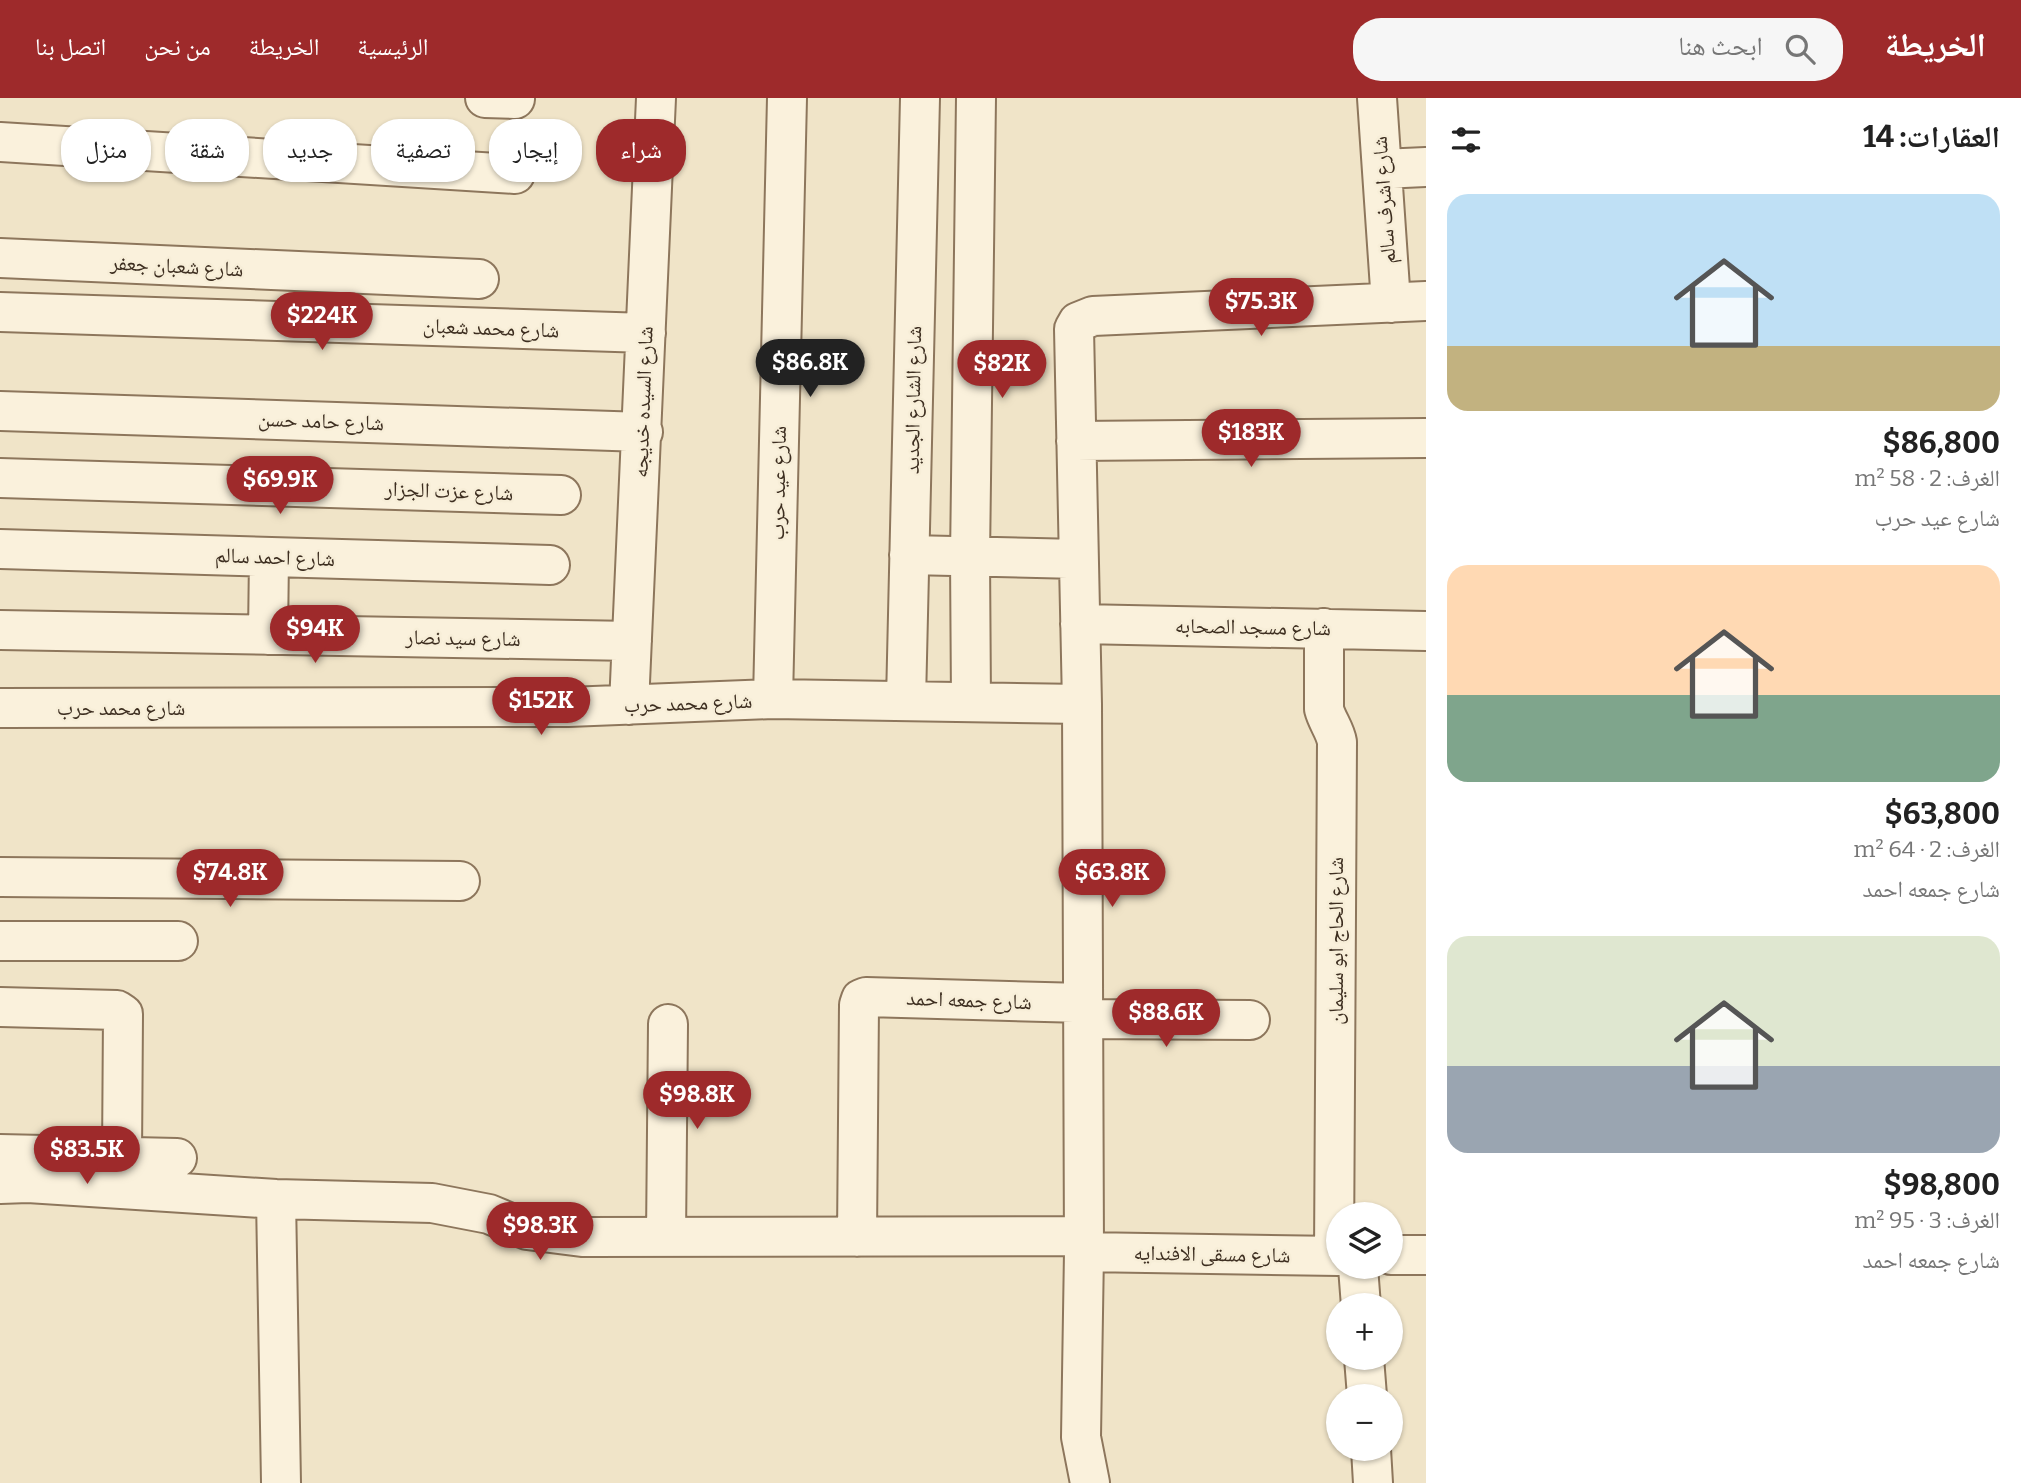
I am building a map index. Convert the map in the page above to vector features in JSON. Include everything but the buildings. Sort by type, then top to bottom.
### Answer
[{"type":"street","name":"شارع السيده خديجه","points":[[629,705],[656,98]]},
{"type":"street","name":"شارع عيد حرب","points":[[773,699],[787,98]]},
{"type":"street","name":"شارع الشارع الجديد","points":[[906,701],[920,98]]},
{"type":"street","points":[[971,702],[970,557],[976,98]]},
{"type":"street","name":"شارع اشرف سالم","points":[[1377,98],[1381,169],[1408,302]]},
{"type":"street","points":[[0,142],[489,172]]},
{"type":"street","points":[[1381,169],[1426,167]]},
{"type":"street","name":"شارع شعبان جعفر","points":[[0,258],[479,279]]},
{"type":"street","points":[[1090,1483],[1081,1437],[1084,1244],[1082,704],[1074,329],[1079,322],[1093,316],[1408,302]]},
{"type":"street","name":"شارع محمد شعبان","points":[[0,312],[646,333]]},
{"type":"street","name":"شارع حامد حسن","points":[[0,411],[643,432]]},
{"type":"street","points":[[1076,440],[1426,439]]},
{"type":"street","name":"شارع عزت الجزار","points":[[0,478],[561,495]]},
{"type":"street","name":"شارع احمد سالم","points":[[0,549],[550,565]]},
{"type":"street","points":[[909,555],[1078,559]]},
{"type":"street","points":[[268,635],[269,557]]},
{"type":"street","name":"شارع مسجد الصحابه","points":[[1080,624],[1426,631]]},
{"type":"street","name":"شارع الحاج ابو سليمان","points":[[1324,628],[1324,709],[1327,721],[1336,734],[1337,743],[1343,1202]]},
{"type":"street","name":"شارع سيد نصار","points":[[0,630],[632,641]]},
{"type":"street","name":"شارع محمد حرب","points":[[0,708],[629,705],[773,699],[1082,704]]},
{"type":"street","points":[[0,877],[460,881]]},
{"type":"street","points":[[0,941],[178,941]]},
{"type":"street","name":"شارع جمعه احمد","points":[[857,1237],[861,999],[866,997],[1083,1011]]},
{"type":"street","points":[[0,1007],[117,1010],[124,1017],[122,1157]]},
{"type":"street","points":[[1083,1011],[1250,1020]]},
{"type":"street","points":[[666,1237],[668,1024]]},
{"type":"street","points":[[0,1154],[177,1158]]},
{"type":"street","name":"شارع مسقى الافندايه","points":[[0,1184],[28,1183],[276,1199],[432,1203],[489,1214],[527,1230],[582,1237],[857,1237],[1084,1244],[1326,1259]]},
{"type":"street","points":[[276,1199],[281,1483]]},
{"type":"street","points":[[1403,1255],[1426,1255]]},
{"type":"street","points":[[1372,1461],[1373,1483]]}]
